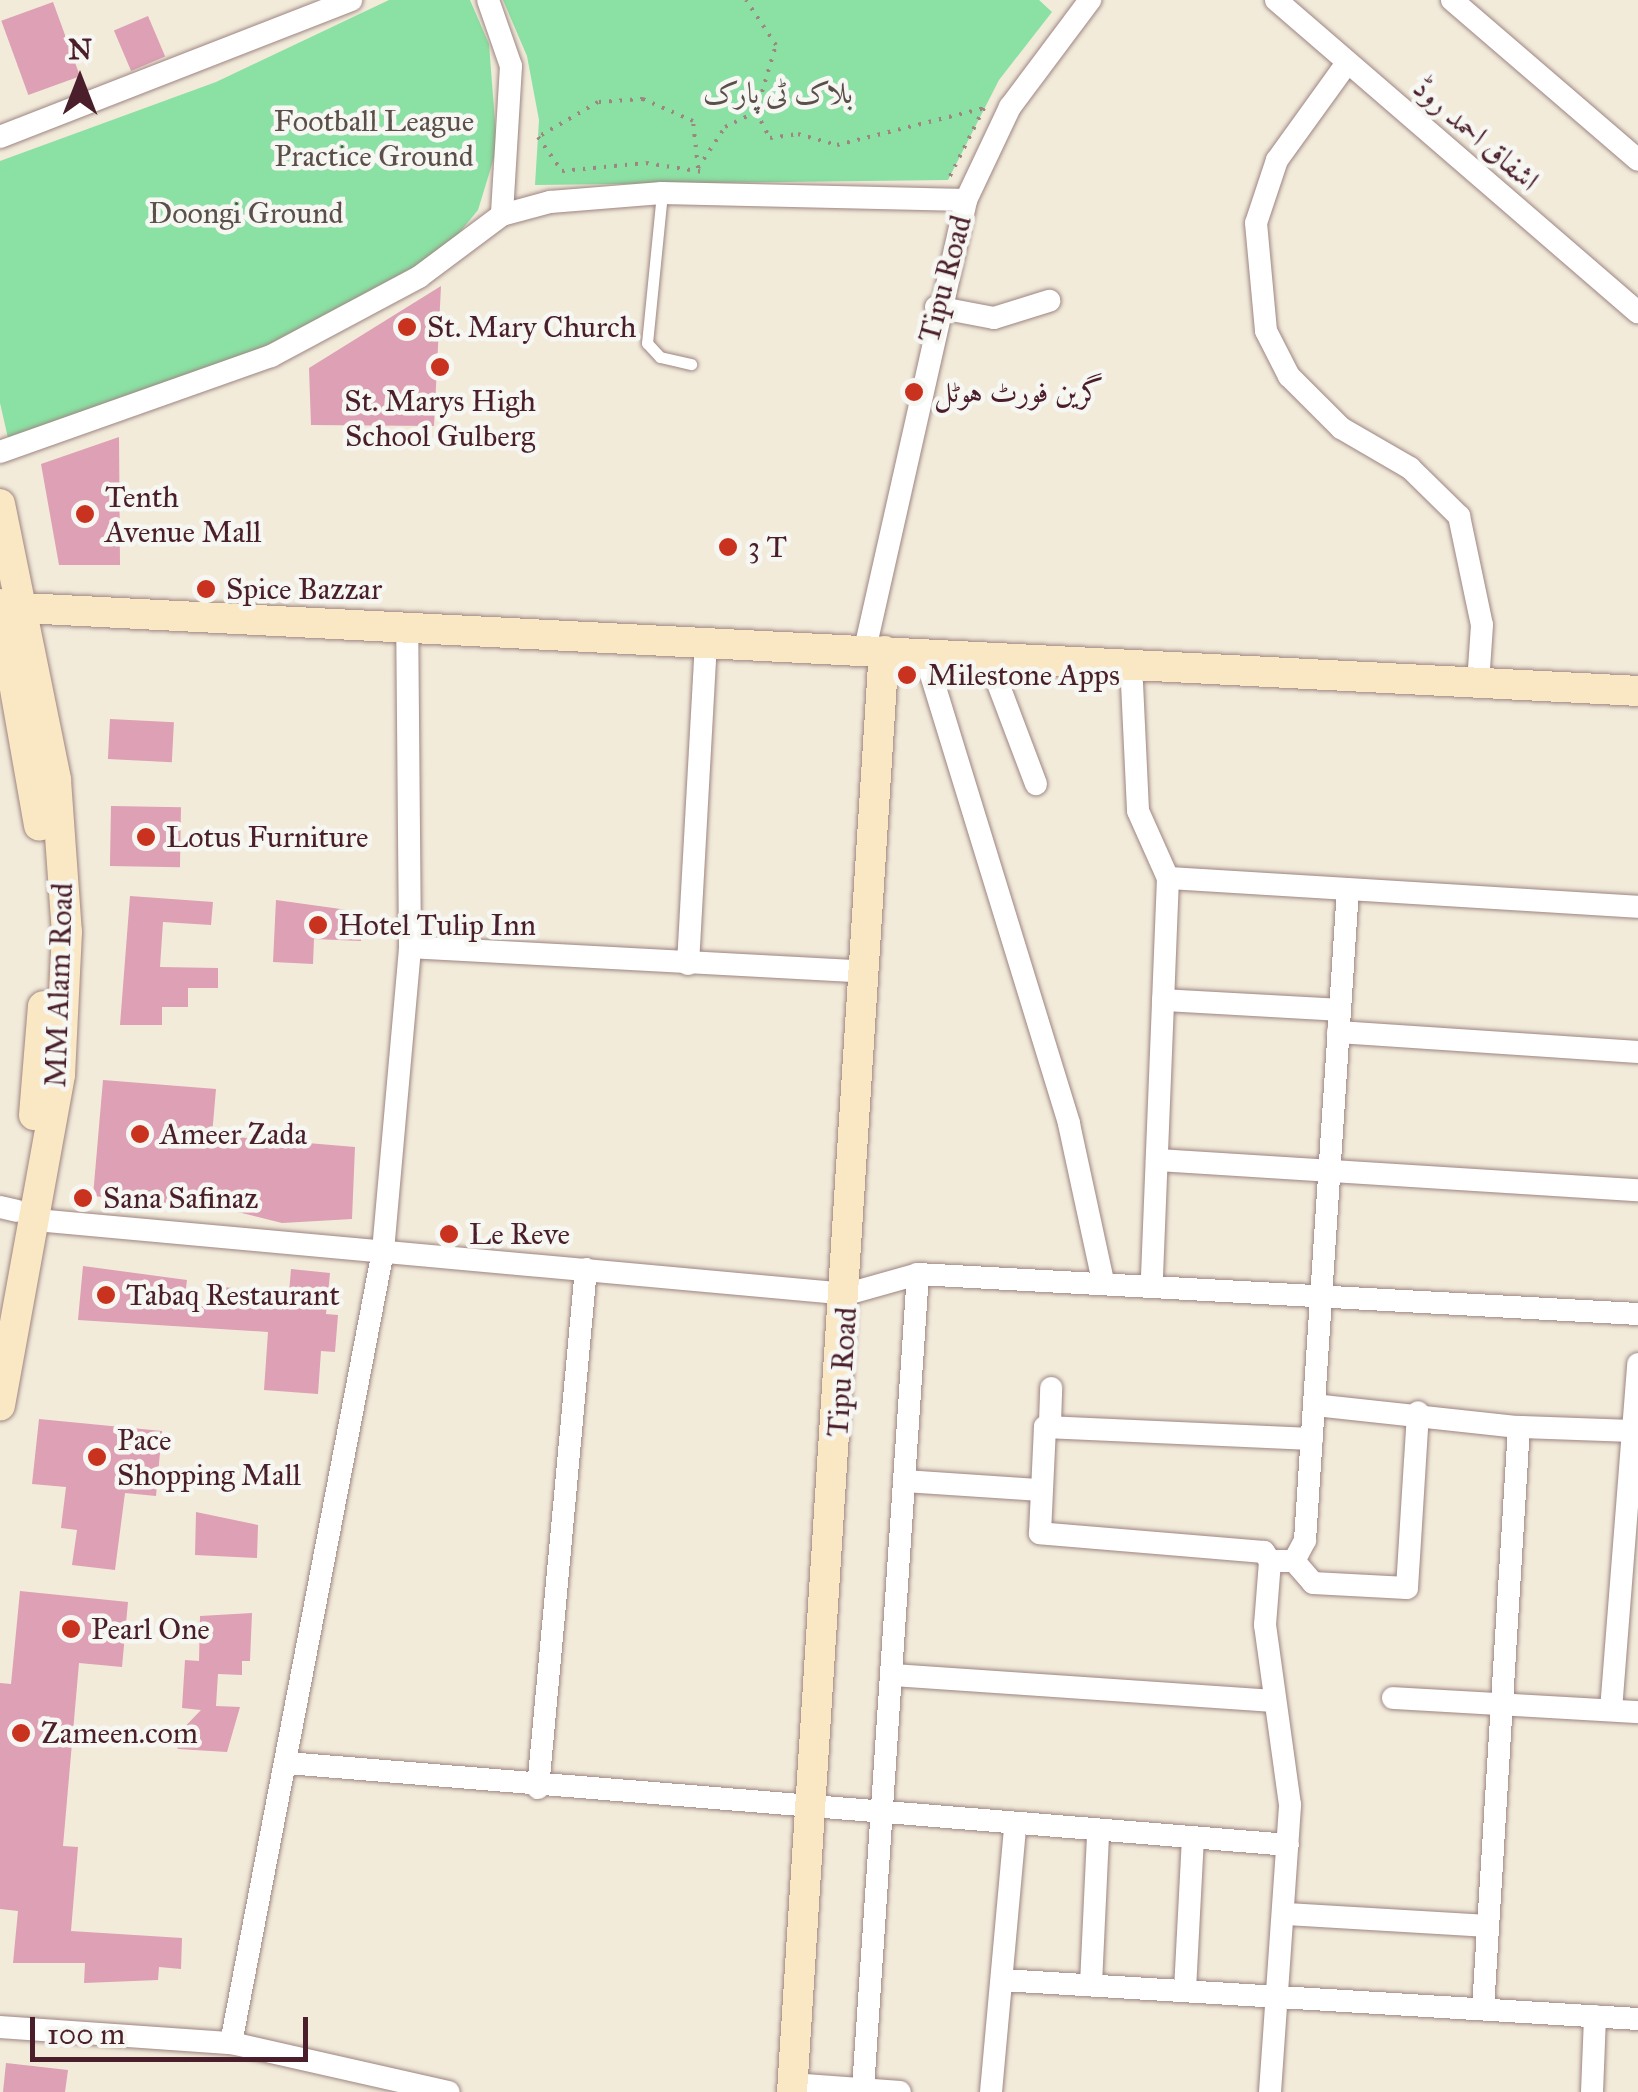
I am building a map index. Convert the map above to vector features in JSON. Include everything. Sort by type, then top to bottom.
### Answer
[{"type":"street","points":[[0,137],[352,0]]},
{"type":"street","points":[[488,0],[511,66],[502,216]]},
{"type":"street","name":"Tipu Road","points":[[792,2088],[847,1294],[865,972],[875,650],[936,307],[966,200],[1010,107],[1090,0]]},
{"type":"street","name":"اشفاق احمد روڈ","points":[[1276,0],[1638,312]]},
{"type":"street","points":[[1452,0],[1638,160]]},
{"type":"street","points":[[1347,63],[1277,160],[1256,223],[1266,331],[1289,376],[1341,428],[1410,468],[1459,516],[1482,625],[1478,683]]},
{"type":"street","points":[[0,452],[271,356],[419,277],[502,216],[550,202],[662,192],[966,200]]},
{"type":"street","points":[[936,307],[994,318],[1049,301]]},
{"type":"street","name":"MM Alam Road","points":[[0,504],[6,609],[56,780],[67,932],[60,1075],[18,1213],[0,1300]]},
{"type":"street","points":[[6,609],[706,639],[925,655],[1131,662],[1638,691]]},
{"type":"street","points":[[231,2043],[383,1251],[410,948],[408,626]]},
{"type":"street","points":[[688,964],[706,639]]},
{"type":"street","points":[[925,655],[1068,1124],[1103,1281]]},
{"type":"street","points":[[988,657],[1036,784]]},
{"type":"street","points":[[1131,662],[1138,811],[1168,878],[1152,1283]]},
{"type":"street","points":[[1168,878],[1638,907]]},
{"type":"street","points":[[1294,1562],[1305,1540],[1333,1168],[1348,888]]},
{"type":"street","points":[[410,948],[865,972]]},
{"type":"street","points":[[1163,1000],[1638,1052]]},
{"type":"street","points":[[1158,1160],[1638,1190]]},
{"type":"street","points":[[18,1213],[847,1294],[918,1274],[1152,1283],[1638,1314]]},
{"type":"street","name":"MM Alam Road","points":[[0,1406],[18,1213]]},
{"type":"street","points":[[538,1788],[586,1269]]},
{"type":"street","points":[[863,2089],[918,1274]]},
{"type":"street","points":[[1611,1710],[1638,1364]]},
{"type":"street","points":[[1051,1388],[1050,1422],[1038,1490],[1040,1533],[1264,1552],[1270,1560],[1274,1701],[1288,1845],[1270,2092]]},
{"type":"street","points":[[1315,1405],[1418,1412],[1519,1427],[1635,1431]]},
{"type":"street","points":[[1270,1560],[1294,1562],[1313,1583],[1406,1588],[1418,1412]]},
{"type":"street","points":[[1050,1422],[1312,1439]]},
{"type":"street","points":[[1483,2009],[1519,1427]]},
{"type":"street","points":[[904,1481],[1038,1490]]},
{"type":"street","points":[[892,1676],[1274,1701]]},
{"type":"street","points":[[1393,1698],[1638,1712]]},
{"type":"street","points":[[287,1763],[882,1818],[1288,1845]]},
{"type":"street","points":[[990,2092],[1015,1828]]},
{"type":"street","points":[[1091,1984],[1098,1833]]},
{"type":"street","points":[[1185,1990],[1193,1839]]},
{"type":"street","points":[[1285,1914],[1486,1926]]},
{"type":"street","points":[[1002,1980],[1638,2019]]},
{"type":"street","points":[[1592,2092],[1595,2016]]},
{"type":"street","points":[[0,2027],[231,2043],[449,2092]]},
{"type":"street","points":[[792,2088],[900,2092]]},
{"type":"lane","points":[[662,192],[647,343],[660,357],[690,364]]},
{"type":"path","points":[[746,0],[776,46],[756,112],[770,138],[798,134],[838,145],[984,108],[948,180],[930,181]]},
{"type":"path","points":[[642,99],[693,121],[698,168],[562,171],[538,137],[598,102],[642,99]]},
{"type":"path","points":[[698,168],[725,127],[756,112]]},
{"type":"green space","name":"Doongi Ground","points":[[389,0],[470,0],[489,44],[497,148],[478,210],[433,265],[303,336],[8,438],[0,403],[0,161],[216,82]]},
{"type":"green space","name":"بلاک ٹی پارک","points":[[503,0],[1039,0],[1052,12],[999,80],[948,180],[535,185],[539,120],[527,56]]},
{"type":"building","points":[[53,2],[80,76],[28,95],[1,21]]},
{"type":"building","points":[[148,16],[165,57],[131,71],[114,30]]},
{"type":"building","name":"St. Mary Church","points":[[441,286],[434,426],[311,425],[309,368]]},
{"type":"building","name":"Tenth Avenue Mall","points":[[119,437],[120,565],[59,565],[41,464]]},
{"type":"building","points":[[110,719],[174,722],[172,762],[108,759]]},
{"type":"building","name":"Lotus Furniture","points":[[111,806],[181,807],[180,867],[110,866]]},
{"type":"building","points":[[130,896],[213,902],[211,925],[163,922],[160,967],[218,968],[218,988],[188,988],[188,1007],[162,1007],[162,1025],[120,1025]]},
{"type":"building","name":"Hotel Tulip Inn","points":[[276,900],[362,912],[361,941],[314,939],[313,964],[273,962]]},
{"type":"building","points":[[103,1080],[216,1089],[212,1135],[355,1147],[352,1219],[282,1223],[222,1208],[93,1196]]},
{"type":"building","points":[[83,1266],[187,1280],[184,1304],[220,1308],[222,1287],[289,1293],[291,1269],[330,1273],[326,1314],[338,1315],[335,1352],[321,1351],[318,1394],[264,1390],[268,1332],[78,1320]]},
{"type":"building","name":"Pace Shopping Mall","points":[[39,1419],[162,1431],[156,1496],[125,1493],[115,1570],[72,1565],[77,1530],[61,1528],[66,1487],[32,1484]]},
{"type":"building","points":[[196,1512],[258,1525],[257,1558],[195,1555]]},
{"type":"building","points":[[20,1591],[128,1602],[122,1667],[79,1663],[63,1846],[78,1847],[71,1931],[182,1938],[181,1969],[159,1967],[158,1980],[84,1983],[85,1963],[13,1963],[18,1911],[0,1909],[0,1683],[11,1684]]},
{"type":"building","points":[[252,1613],[250,1661],[242,1661],[242,1675],[218,1674],[216,1706],[240,1707],[227,1752],[178,1749],[173,1739],[201,1710],[182,1708],[185,1660],[199,1661],[200,1616]]},
{"type":"building","points":[[6,2063],[68,2070],[65,2092],[3,2092]]},
{"type":"place","name":"St. Mary Church","points":[[407,327]]},
{"type":"place","name":"St. Marys High School Gulberg","points":[[440,367]]},
{"type":"place","name":"گرین فورٹ ہوٹل","points":[[914,392]]},
{"type":"place","name":"Tenth Avenue Mall","points":[[85,514]]},
{"type":"place","name":"3 T","points":[[728,547]]},
{"type":"place","name":"Spice Bazzar","points":[[206,589]]},
{"type":"place","name":"Milestone Apps","points":[[907,675]]},
{"type":"place","name":"Lotus Furniture","points":[[146,837]]},
{"type":"place","name":"Hotel Tulip Inn","points":[[318,925]]},
{"type":"place","name":"Ameer Zada","points":[[140,1134]]},
{"type":"place","name":"Sana Safinaz","points":[[83,1198]]},
{"type":"place","name":"Le Reve","points":[[449,1234]]},
{"type":"place","name":"Tabaq Restaurant","points":[[106,1295]]},
{"type":"place","name":"Pace Shopping Mall","points":[[97,1457]]},
{"type":"place","name":"Pearl One","points":[[71,1629]]},
{"type":"place","name":"Zameen.com","points":[[21,1733]]},
{"type":"park label","name":"Football League Practice Ground","points":[[374,138]]}]
